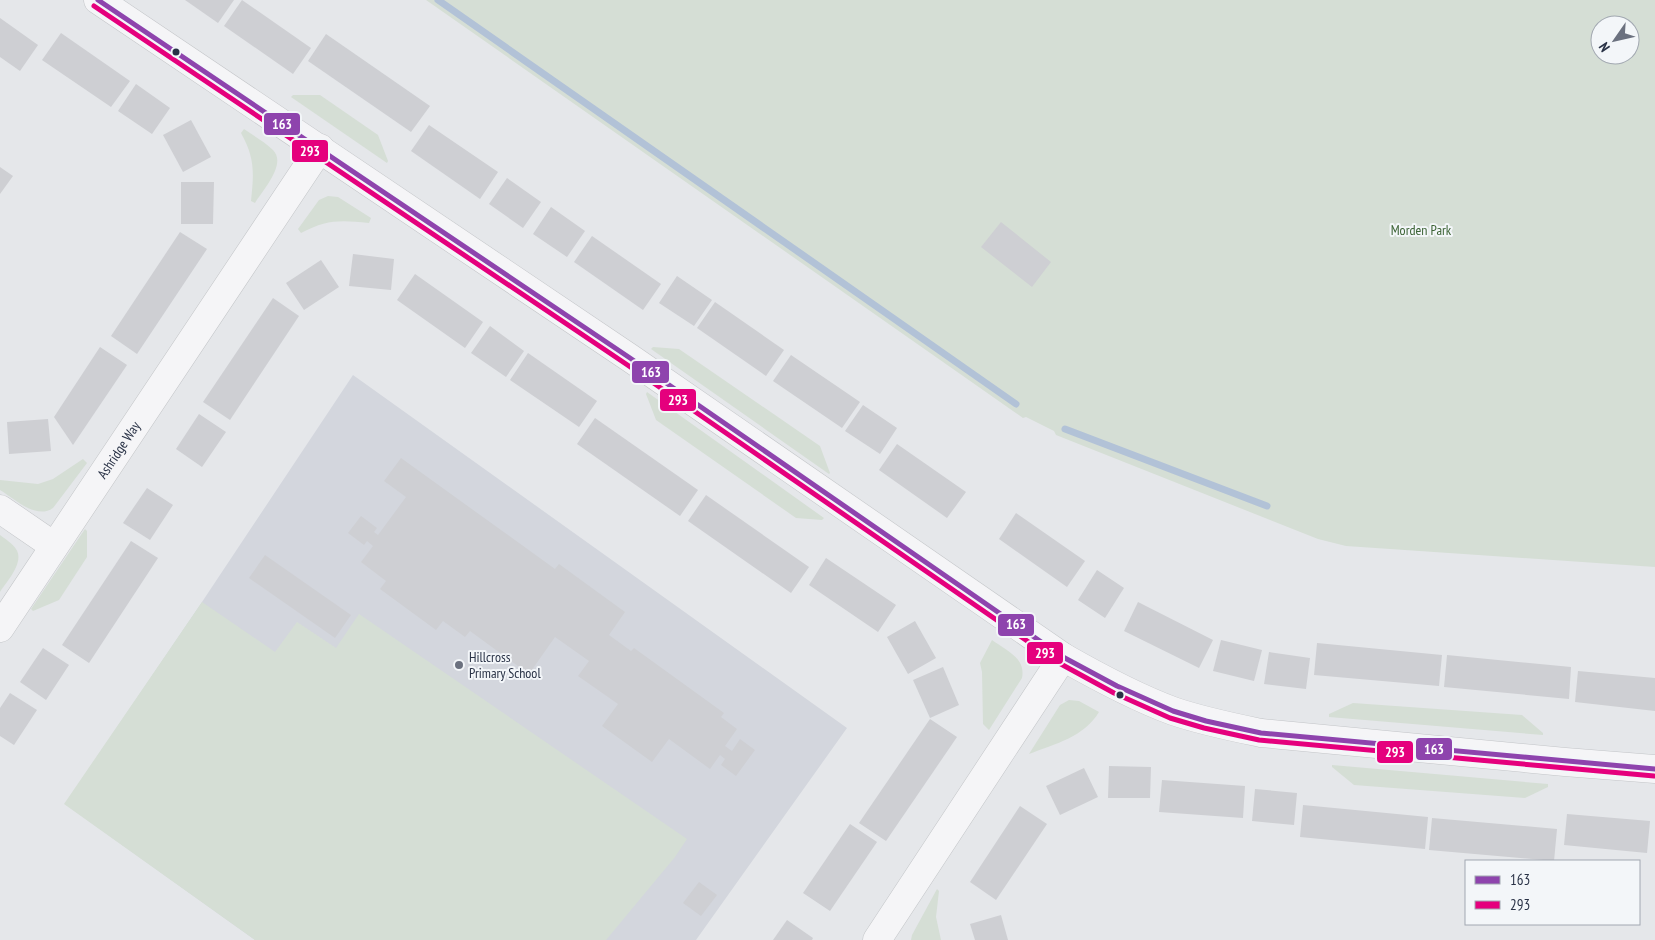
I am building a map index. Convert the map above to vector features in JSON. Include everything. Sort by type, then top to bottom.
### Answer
[{"type":"street","points":[[98,0],[638,364],[1063,657],[1125,690],[1172,710],[1218,724],[1262,734],[1655,769]]},
{"type":"street","name":"Ashridge Way","points":[[0,628],[320,148]]},
{"type":"street","points":[[0,509],[54,546]]},
{"type":"street","points":[[877,940],[1063,657]]},
{"type":"shaded area","name":"Hillcross Primary School","points":[[353,375],[847,728],[696,940],[255,940],[65,804]]},
{"type":"green space","name":"Morden Park","points":[[426,0],[1655,0],[1655,567],[1346,546],[1318,539],[1056,435],[1054,431],[1026,417],[1023,418]]},
{"type":"green space","points":[[293,95],[320,95],[378,135],[388,161],[387,163],[291,97]]},
{"type":"green space","points":[[244,129],[270,147],[277,156],[276,169],[255,203],[251,201],[252,166],[249,150],[241,133]]},
{"type":"green space","points":[[328,196],[338,197],[371,218],[369,223],[350,221],[327,223],[301,233],[298,229],[319,200]]},
{"type":"green space","points":[[653,347],[679,349],[820,446],[830,473],[651,349]]},
{"type":"green space","points":[[647,392],[824,518],[822,520],[796,518],[656,420],[646,394]]},
{"type":"green space","points":[[83,459],[87,463],[53,508],[46,511],[40,512],[26,507],[0,490],[0,480],[38,484],[53,479]]},
{"type":"green space","points":[[85,529],[87,531],[87,557],[59,600],[33,611],[31,609]]},
{"type":"green space","points":[[0,535],[16,549],[18,560],[14,571],[0,592]]},
{"type":"green space","points":[[202,602],[275,652],[297,622],[336,648],[359,614],[687,839],[675,857],[606,940],[255,940],[64,804]]},
{"type":"green space","points":[[992,640],[1018,660],[1021,665],[1022,678],[989,730],[983,724],[982,672],[980,663]]},
{"type":"green space","points":[[1069,700],[1079,701],[1099,712],[1093,721],[1077,734],[1029,754],[1060,705]]},
{"type":"green space","points":[[1353,703],[1522,715],[1543,735],[1329,717],[1329,714]]},
{"type":"green space","points":[[1332,765],[1548,784],[1548,787],[1525,798],[1354,785]]},
{"type":"green space","points":[[937,889],[939,891],[936,917],[941,940],[911,940],[912,935]]},
{"type":"building","points":[[185,0],[234,0],[218,23]]},
{"type":"building","points":[[242,0],[311,48],[293,74],[224,26]]},
{"type":"building","points":[[0,18],[38,45],[20,71],[0,57]]},
{"type":"building","points":[[61,33],[130,81],[111,107],[42,60]]},
{"type":"building","points":[[326,34],[430,106],[411,132],[308,61]]},
{"type":"building","points":[[136,84],[170,108],[152,134],[118,111]]},
{"type":"building","points":[[191,120],[211,157],[183,172],[163,135]]},
{"type":"building","points":[[429,125],[498,172],[480,199],[411,151]]},
{"type":"building","points":[[0,167],[13,176],[0,194]]},
{"type":"building","points":[[507,178],[541,202],[523,228],[489,204]]},
{"type":"building","points":[[181,182],[214,182],[213,224],[181,224]]},
{"type":"building","points":[[551,207],[585,231],[567,257],[533,234]]},
{"type":"building","points":[[1001,222],[1051,262],[1032,287],[981,247]]},
{"type":"building","points":[[180,232],[207,249],[137,354],[111,336]]},
{"type":"building","points":[[592,236],[661,284],[643,310],[574,262]]},
{"type":"building","points":[[353,254],[394,259],[391,290],[349,286]]},
{"type":"building","points":[[321,260],[339,287],[304,310],[286,283]]},
{"type":"building","points":[[415,274],[483,322],[465,348],[397,300]]},
{"type":"building","points":[[677,276],[712,300],[694,326],[659,303]]},
{"type":"building","points":[[273,298],[299,316],[230,420],[203,402]]},
{"type":"building","points":[[715,302],[784,350],[766,376],[697,328]]},
{"type":"building","points":[[490,326],[524,351],[506,377],[471,353]]},
{"type":"building","points":[[100,347],[127,365],[73,445],[54,417]]},
{"type":"building","points":[[528,353],[597,401],[579,427],[510,380]]},
{"type":"building","points":[[791,355],[860,402],[842,428],[773,381]]},
{"type":"building","points":[[863,405],[897,428],[880,454],[845,431]]},
{"type":"building","points":[[199,414],[226,432],[202,467],[176,449]]},
{"type":"building","points":[[595,418],[698,490],[680,516],[577,444]]},
{"type":"building","points":[[48,419],[51,451],[9,454],[7,422]]},
{"type":"building","points":[[897,444],[966,492],[947,518],[879,470]]},
{"type":"building","points":[[401,458],[555,569],[559,564],[625,612],[609,635],[631,651],[634,648],[724,713],[721,717],[737,729],[725,746],[732,751],[740,739],[755,750],[736,776],[721,765],[725,759],[720,755],[710,769],[669,739],[652,762],[602,726],[618,704],[578,676],[589,661],[555,637],[529,674],[470,631],[465,637],[443,621],[436,630],[380,589],[386,581],[361,562],[373,546],[367,541],[364,545],[348,533],[361,516],[377,528],[374,532],[378,535],[406,497],[384,481]]},
{"type":"building","points":[[147,488],[173,505],[150,540],[123,523]]},
{"type":"building","points":[[706,495],[809,567],[791,593],[688,521]]},
{"type":"building","points":[[1016,513],[1085,561],[1067,587],[999,539]]},
{"type":"building","points":[[131,541],[158,558],[89,663],[62,645]]},
{"type":"building","points":[[265,555],[351,615],[335,638],[249,578]]},
{"type":"building","points":[[826,558],[896,605],[878,632],[809,585]]},
{"type":"building","points":[[1097,570],[1124,588],[1105,618],[1078,600]]},
{"type":"building","points":[[1138,602],[1213,640],[1199,668],[1124,631]]},
{"type":"building","points":[[915,621],[936,658],[908,674],[887,637]]},
{"type":"building","points":[[1221,640],[1262,650],[1254,681],[1213,671]]},
{"type":"building","points":[[1317,643],[1442,655],[1439,686],[1314,675]]},
{"type":"building","points":[[43,648],[69,665],[46,700],[20,682]]},
{"type":"building","points":[[1269,652],[1310,658],[1306,689],[1264,684]]},
{"type":"building","points":[[1447,655],[1571,667],[1569,699],[1444,687]]},
{"type":"building","points":[[943,667],[959,705],[930,718],[913,680]]},
{"type":"building","points":[[1578,671],[1655,678],[1655,711],[1575,702]]},
{"type":"building","points":[[10,693],[37,710],[14,745],[0,736],[0,708]]},
{"type":"building","points":[[930,719],[957,737],[886,841],[859,823]]},
{"type":"building","points":[[1109,766],[1151,767],[1150,798],[1108,798]]},
{"type":"building","points":[[1084,768],[1098,797],[1060,815],[1046,786]]},
{"type":"building","points":[[1162,780],[1245,786],[1243,818],[1159,812]]},
{"type":"building","points":[[1255,789],[1297,793],[1294,825],[1252,821]]},
{"type":"building","points":[[1303,805],[1428,817],[1425,849],[1300,837]]},
{"type":"building","points":[[1020,806],[1047,824],[996,900],[970,882]]},
{"type":"building","points":[[1567,814],[1650,821],[1647,853],[1564,845]]},
{"type":"building","points":[[1432,818],[1557,829],[1554,860],[1429,850]]},
{"type":"building","points":[[850,824],[877,842],[830,911],[803,893]]},
{"type":"building","points":[[699,882],[717,895],[701,916],[683,903]]},
{"type":"building","points":[[1001,915],[1008,940],[975,940],[970,924]]},
{"type":"building","points":[[787,920],[813,938],[812,940],[773,940]]},
{"type":"waterway","points":[[438,0],[1016,404]]},
{"type":"waterway","points":[[1065,429],[1267,506]]},
{"type":"transit line","name":"163","points":[[98,0],[630,358],[1063,657],[1117,686],[1173,711],[1206,721],[1261,733],[1655,769]]},
{"type":"transit line","name":"293","points":[[94,6],[626,364],[1059,663],[1114,693],[1170,718],[1204,728],[1259,740],[1654,776]]},
{"type":"place","name":"Hillcross Primary School","points":[[459,665]]}]
